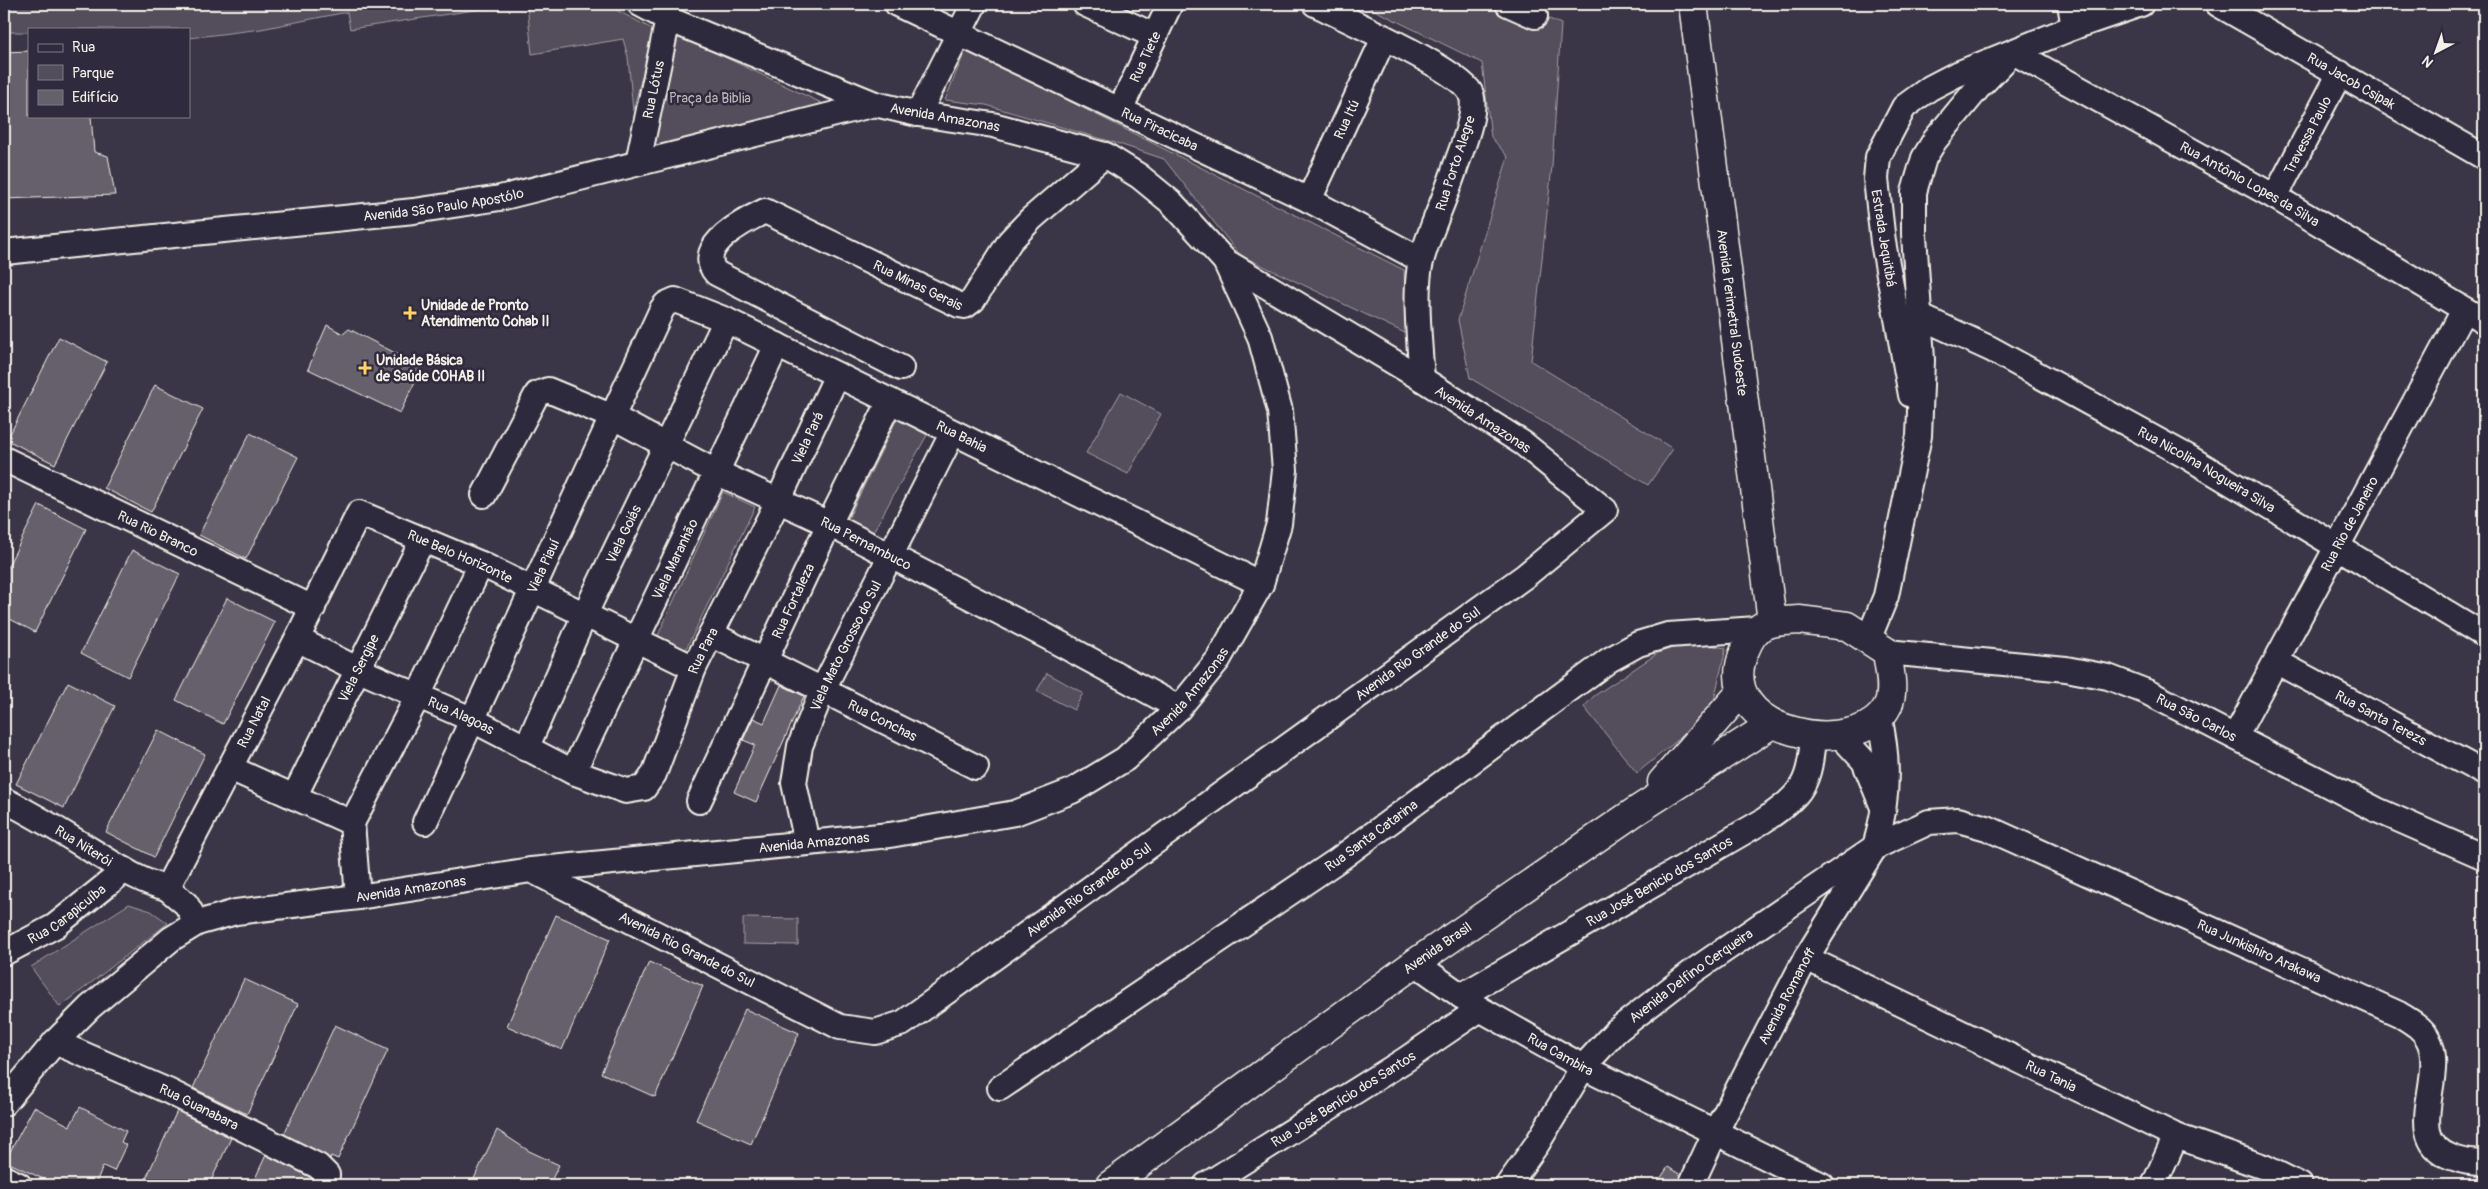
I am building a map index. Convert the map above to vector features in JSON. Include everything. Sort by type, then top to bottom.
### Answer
[{"type":"main road","name":"Avenida Perimetral Sudoeste","points":[[1693,4],[1764,625]]},
{"type":"main road","points":[[1799,620],[1847,626],[1878,646],[1891,689],[1889,704],[1879,717],[1868,726],[1840,735],[1813,735],[1772,724],[1758,713],[1741,692],[1738,676],[1742,656],[1764,625],[1799,620]]},
{"type":"main road","points":[[1633,813],[1688,754],[1741,692]]},
{"type":"main road","name":"Avenida Brasil","points":[[1110,1185],[1415,963],[1633,813],[1772,724]]},
{"type":"street","name":"Avenida Amazonas","points":[[640,4],[668,18],[875,104],[918,114],[993,125],[1105,155],[1139,176],[1172,203],[1225,261],[1422,379],[1524,444],[1605,510]]},
{"type":"street","name":"Rua Piracicaba","points":[[897,4],[1309,200],[1421,260]]},
{"type":"street","points":[[918,114],[974,4]]},
{"type":"street","points":[[1085,4],[1155,36]]},
{"type":"street","name":"Rua Tiete","points":[[1120,110],[1170,4]]},
{"type":"street","name":"Rua Porto Alegre","points":[[1315,4],[1384,38],[1457,80],[1470,93],[1473,102],[1469,125],[1453,175],[1421,260],[1419,292],[1422,379]]},
{"type":"street","points":[[1508,4],[1535,16]]},
{"type":"street","points":[[2070,4],[2074,27]]},
{"type":"street","name":"Estrada Jequitibá","points":[[1919,436],[1876,202],[1878,157],[1904,107],[1930,88],[1955,75],[2074,27],[2142,4]]},
{"type":"street","name":"Rua Jacob Csipak","points":[[2218,4],[2484,156]]},
{"type":"street","name":"Rua Lótus","points":[[638,162],[668,18]]},
{"type":"street","name":"Rua Itú","points":[[1309,200],[1384,38]]},
{"type":"street","name":"Estrada Jequitibá","points":[[1878,646],[1886,596],[1919,436],[1922,360],[1921,317],[1914,234],[1914,192],[1924,158],[1953,116],[2012,52]]},
{"type":"street","name":"Rua Antônio Lopes da Silva","points":[[2012,52],[2275,197],[2474,316]]},
{"type":"street","name":"Travessa Paulo","points":[[2275,197],[2340,73]]},
{"type":"street","name":"Avenida São Paulo Apostólo","points":[[4,252],[414,211],[500,198],[875,104]]},
{"type":"street","name":"Rua Minas Gerais","points":[[902,368],[716,273],[712,268],[710,258],[712,249],[730,230],[747,219],[765,211],[959,305],[965,306],[973,300],[1010,241],[1031,219],[1105,155]]},
{"type":"street","name":"Avenida Amazonas","points":[[4,1103],[55,1042],[90,1007],[171,939],[197,923],[236,912],[358,897],[530,870],[622,859],[890,835],[1015,813],[1072,791],[1125,758],[1179,708],[1218,660],[1261,584],[1279,524],[1286,470],[1280,411],[1260,337],[1225,261]]},
{"type":"street","name":"Rua Bahia","points":[[662,309],[670,302],[679,301],[726,320],[890,401],[952,434],[1261,584]]},
{"type":"street","name":"Viela Piauí","points":[[425,822],[662,309]]},
{"type":"street","name":"Rua Rio de Janeiro","points":[[2235,737],[2277,662],[2336,547],[2474,316]]},
{"type":"street","name":"Rua Nicolina Nogueira Silva","points":[[1921,317],[1991,349],[2188,457],[2484,635]]},
{"type":"street","name":"Viela Goiás","points":[[526,749],[584,616],[726,320]]},
{"type":"street","name":"Viela Maranhão","points":[[573,772],[777,345]]},
{"type":"street","name":"Viela Pará","points":[[778,501],[837,375]]},
{"type":"street","name":"Rua Pernambuco","points":[[484,496],[537,394],[548,390],[613,417],[716,472],[829,524],[1046,636],[1179,708]]},
{"type":"street","name":"Rua Fortaleza","points":[[699,801],[829,524],[890,401]]},
{"type":"street","name":"Viela Mato Grosso do Sul","points":[[807,843],[794,783],[800,746],[824,689],[892,557],[952,434]]},
{"type":"street","name":"Rua Rio Branco","points":[[4,459],[313,608]]},
{"type":"street","name":"Rua Para","points":[[626,791],[644,788],[654,774],[694,668],[778,501]]},
{"type":"street","name":"Avenida Rio Grande do Sul","points":[[530,870],[840,1027],[874,1032],[903,1023],[1525,576],[1605,510]]},
{"type":"street","name":"Rue Belo Horizonte","points":[[359,513],[481,564],[584,616],[694,668]]},
{"type":"street","name":"Rua Natal","points":[[166,888],[313,608],[359,513]]},
{"type":"street","name":"Viela Sergipe","points":[[294,797],[423,539]]},
{"type":"street","points":[[358,897],[352,823],[418,696],[481,564]]},
{"type":"street","name":"Rua Santa Catarina","points":[[1000,1088],[1338,860],[1609,660],[1638,644],[1668,635],[1764,625]]},
{"type":"street","name":"Rua Conchas","points":[[711,634],[765,663],[824,689],[976,767]]},
{"type":"street","name":"Rua Alagoas","points":[[297,639],[359,670],[471,719],[573,772],[626,791]]},
{"type":"street","name":"Rua São Carlos","points":[[1878,646],[2066,668],[2108,677],[2147,692],[2377,810],[2484,857]]},
{"type":"street","name":"Rua Santa Terezs","points":[[2277,662],[2484,773]]},
{"type":"street","name":"Avenida Romanoff","points":[[1691,1185],[1715,1133],[1806,958],[1875,847],[1880,828],[1888,765],[1879,717]]},
{"type":"street","name":"Rua José Benicio dos Santos","points":[[1471,1003],[1789,803],[1804,786],[1811,765],[1813,735]]},
{"type":"street","points":[[1840,735],[1864,761],[1883,807]]},
{"type":"street","points":[[230,768],[352,823]]},
{"type":"street","name":"Rua Niterói","points":[[4,800],[31,813],[152,885],[166,888]]},
{"type":"street","name":"Rua Junkishiro Arakawa","points":[[1929,822],[1958,820],[1987,828],[2399,1014],[2418,1026],[2428,1038],[2433,1051],[2434,1069],[2427,1113],[2427,1133],[2433,1146],[2445,1155],[2464,1162],[2484,1162]]},
{"type":"street","name":"Avenida Delfino Cerqueira","points":[[1508,1185],[1538,1144],[1583,1067],[1616,1031],[1695,970],[1875,847],[1929,822]]},
{"type":"street","name":"Rua Carapicuíba","points":[[4,954],[55,926],[125,870]]},
{"type":"street","points":[[166,888],[186,904],[197,923]]},
{"type":"street","name":"Rua Tania","points":[[1806,958],[2176,1136],[2264,1167],[2300,1185]]},
{"type":"street","name":"Rua Cambira","points":[[1415,963],[1471,1003],[1583,1067],[1822,1185]]},
{"type":"street","name":"Rua José Benício dos Santos","points":[[1206,1185],[1405,1060],[1471,1003]]},
{"type":"street","name":"Rua Guanabara","points":[[55,1042],[168,1091],[318,1166],[327,1175],[326,1185]]},
{"type":"street","points":[[2154,1185],[2176,1136]]},
{"type":"street","points":[[4,1178],[19,1185]]},
{"type":"green space","points":[[4,4],[514,4],[350,29],[347,12],[261,29],[190,38],[190,28],[28,28],[28,32],[4,32]]},
{"type":"green space","points":[[527,4],[605,4],[654,30],[633,111],[628,57],[623,39],[532,54]]},
{"type":"green space","points":[[1362,4],[1515,4],[1561,24],[1552,166],[1531,361],[1673,449],[1648,485],[1470,378],[1458,320],[1508,157],[1491,137],[1482,63]]},
{"type":"green space","name":"Praça da Biblia","points":[[678,35],[830,107],[654,149]]},
{"type":"green space","points":[[966,49],[1404,270],[1407,334],[1240,255],[1164,159],[986,105],[945,100]]},
{"type":"green space","points":[[1121,392],[1161,414],[1128,474],[1086,453]]},
{"type":"green space","points":[[897,419],[927,435],[873,532],[848,519]]},
{"type":"green space","points":[[723,492],[755,507],[682,657],[655,642]]},
{"type":"green space","points":[[1689,642],[1726,648],[1711,713],[1637,773],[1584,707],[1594,696],[1658,653]]},
{"type":"green space","points":[[1047,673],[1083,693],[1074,710],[1037,691]]},
{"type":"green space","points":[[129,904],[151,911],[168,923],[60,1007],[31,967]]},
{"type":"green space","points":[[743,918],[798,919],[798,945],[743,944]]},
{"type":"building","points":[[28,51],[28,118],[91,118],[94,152],[108,156],[115,195],[4,199],[4,52]]},
{"type":"building","name":"Unidade Básica de Saúde COHAB II","points":[[327,325],[343,334],[349,329],[422,367],[400,413],[308,369]]},
{"type":"building","points":[[59,337],[107,362],[55,464],[7,440]]},
{"type":"building","points":[[155,385],[203,409],[151,512],[104,488]]},
{"type":"building","points":[[250,433],[298,457],[246,559],[199,535]]},
{"type":"building","points":[[39,505],[86,529],[35,632],[4,616],[4,574]]},
{"type":"building","points":[[132,550],[180,574],[128,677],[81,653]]},
{"type":"building","points":[[227,598],[275,622],[223,724],[176,700]]},
{"type":"building","points":[[68,682],[115,706],[64,808],[16,784]]},
{"type":"building","points":[[781,685],[804,696],[756,802],[734,792],[755,745],[743,740],[753,718],[764,723]]},
{"type":"building","points":[[158,730],[205,754],[154,857],[106,832]]},
{"type":"building","points":[[556,915],[610,939],[562,1050],[507,1026]]},
{"type":"building","points":[[649,962],[703,986],[655,1097],[601,1073]]},
{"type":"building","points":[[244,979],[298,1004],[247,1114],[193,1088]]},
{"type":"building","points":[[745,1009],[799,1033],[751,1144],[696,1120]]},
{"type":"building","points":[[335,1025],[388,1050],[338,1159],[331,1156],[330,1159],[284,1134]]},
{"type":"building","points":[[34,1107],[70,1126],[80,1107],[126,1131],[121,1142],[126,1145],[114,1171],[103,1166],[95,1185],[56,1185],[5,1161]]},
{"type":"building","points":[[177,1111],[231,1138],[209,1185],[143,1185]]},
{"type":"building","points":[[497,1130],[529,1151],[559,1165],[549,1185],[471,1185]]},
{"type":"building","points":[[266,1155],[310,1177],[313,1180],[313,1185],[252,1185]]},
{"type":"building","points":[[1668,1167],[1681,1175],[1677,1185],[1656,1185]]},
{"type":"place","name":"Unidade de Pronto Atendimento Cohab II","points":[[410,313]]},
{"type":"place","name":"Unidade Básica de Saúde COHAB II","points":[[365,368]]}]
